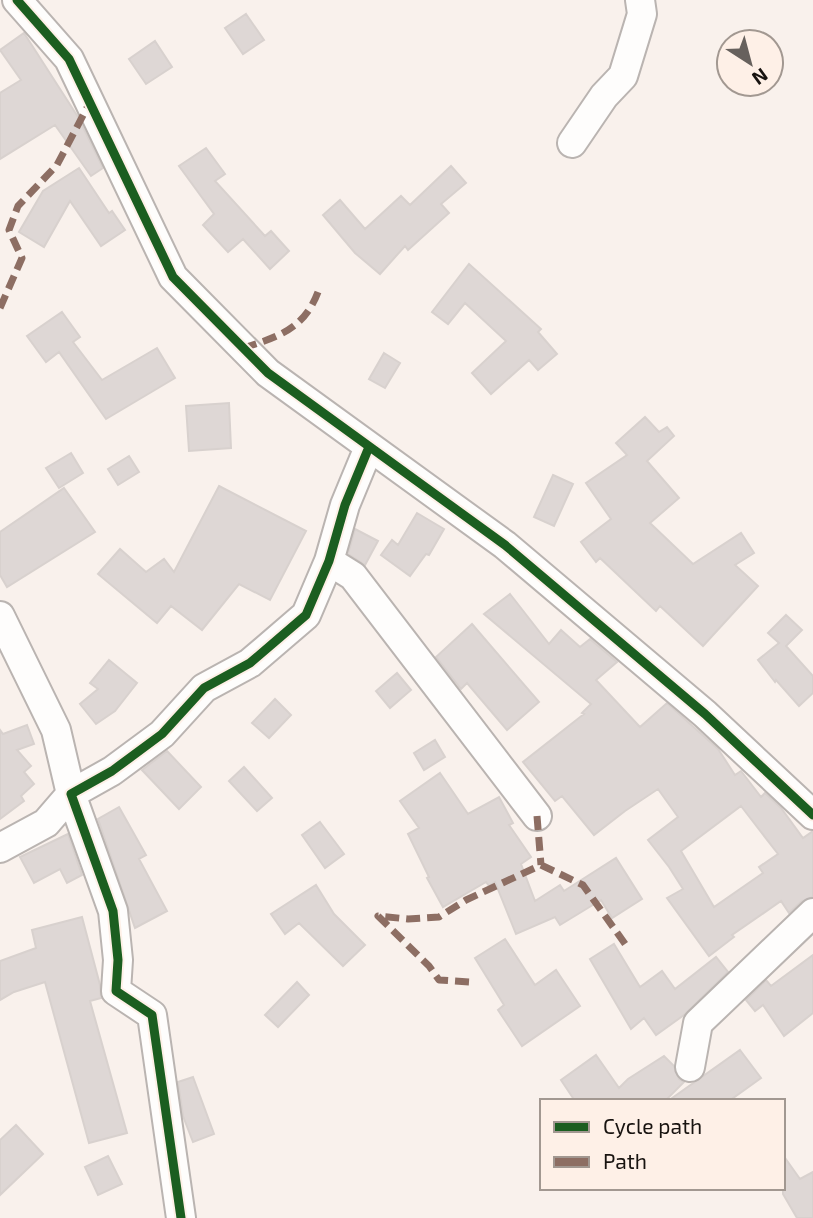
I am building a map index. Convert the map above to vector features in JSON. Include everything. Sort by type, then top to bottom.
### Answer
[{"type":"street","points":[[17,0],[69,59],[173,277],[268,373],[515,554],[705,714],[813,815]]},
{"type":"street","points":[[572,143],[604,96],[623,76],[642,14],[640,0]]},
{"type":"street","points":[[0,848],[47,822],[71,794],[112,771],[162,734],[204,688],[250,663],[306,615],[329,561],[345,505],[369,447]]},
{"type":"street","points":[[329,561],[353,576],[537,816]]},
{"type":"street","points":[[0,616],[56,730],[71,794],[113,911],[118,960],[116,991],[152,1015],[181,1218]]},
{"type":"street","points":[[690,1067],[698,1023],[813,913]]},
{"type":"building","points":[[246,14],[264,40],[243,54],[225,28]]},
{"type":"building","points":[[24,33],[78,117],[103,168],[91,176],[55,125],[0,159],[0,93],[21,80],[0,50]]},
{"type":"building","points":[[155,41],[172,67],[146,84],[129,59]]},
{"type":"building","points":[[206,148],[225,174],[215,181],[265,236],[271,231],[289,251],[270,269],[243,239],[228,252],[203,225],[214,214],[179,166]]},
{"type":"building","points":[[451,166],[466,183],[441,204],[449,213],[408,250],[405,246],[380,274],[355,253],[323,215],[340,200],[365,229],[401,196],[410,205]]},
{"type":"building","points":[[79,168],[109,213],[112,211],[125,230],[101,246],[70,201],[44,247],[19,232],[43,191]]},
{"type":"building","points":[[469,264],[541,329],[538,332],[557,354],[538,370],[529,360],[491,394],[472,373],[506,341],[465,303],[448,324],[432,312]]},
{"type":"building","points":[[62,312],[80,337],[73,342],[102,380],[157,348],[175,378],[106,419],[59,352],[46,362],[27,336]]},
{"type":"building","points":[[384,353],[400,363],[385,388],[369,379]]},
{"type":"building","points":[[229,403],[231,448],[189,451],[186,406]]},
{"type":"building","points":[[645,417],[659,432],[667,427],[674,436],[647,461],[679,498],[650,523],[693,564],[741,533],[754,553],[735,565],[758,586],[703,646],[660,606],[656,611],[600,558],[596,562],[581,542],[611,519],[586,483],[627,455],[616,443]]},
{"type":"building","points":[[71,453],[83,473],[59,488],[46,468]]},
{"type":"building","points":[[129,456],[139,472],[118,485],[108,469]]},
{"type":"building","points":[[553,475],[573,484],[554,526],[534,517]]},
{"type":"building","points":[[219,486],[306,531],[270,600],[239,584],[202,630],[171,606],[157,623],[98,574],[120,549],[146,572],[164,559],[174,572]]},
{"type":"building","points":[[64,488],[95,532],[7,587],[0,575],[0,532]]},
{"type":"building","points":[[417,513],[444,529],[429,555],[426,554],[410,576],[381,555],[392,540],[398,545]]},
{"type":"building","points":[[355,529],[378,541],[365,565],[348,554]]},
{"type":"building","points":[[510,594],[549,644],[561,630],[580,647],[590,639],[617,662],[596,680],[640,727],[667,703],[718,749],[735,775],[741,771],[761,797],[765,793],[781,808],[803,838],[813,831],[813,897],[802,901],[789,913],[781,901],[732,935],[734,937],[709,956],[667,898],[683,889],[648,840],[678,817],[658,789],[594,835],[562,796],[555,801],[523,762],[584,714],[582,713],[591,704],[484,614]],"holes":[[[741,806],[778,854],[759,867],[763,873],[714,907],[681,851]]]},
{"type":"building","points":[[786,615],[802,630],[786,646],[813,676],[813,693],[799,706],[758,660],[779,643],[768,633]]},
{"type":"building","points":[[472,624],[539,702],[507,730],[467,683],[461,689],[436,657]]},
{"type":"building","points":[[109,660],[137,683],[115,711],[96,724],[80,704],[98,689],[90,683]]},
{"type":"building","points":[[397,673],[411,690],[390,708],[376,691]]},
{"type":"building","points":[[275,699],[291,715],[269,738],[252,723]]},
{"type":"building","points":[[27,725],[34,744],[17,750],[31,766],[24,772],[34,784],[21,796],[24,801],[0,819],[0,730],[3,734]]},
{"type":"building","points":[[435,740],[445,757],[424,770],[414,753]]},
{"type":"building","points":[[167,751],[201,787],[179,809],[142,770]]},
{"type":"building","points":[[244,767],[272,798],[257,811],[229,781]]},
{"type":"building","points":[[440,773],[468,814],[499,797],[513,823],[509,825],[531,857],[521,864],[535,901],[560,885],[564,891],[616,858],[642,899],[612,918],[601,900],[560,925],[555,917],[516,934],[495,882],[489,886],[486,882],[443,907],[408,834],[419,828],[400,801]]},
{"type":"building","points":[[119,807],[146,855],[139,859],[167,911],[135,928],[98,819]]},
{"type":"building","points":[[320,822],[344,854],[325,868],[302,835]]},
{"type":"building","points":[[68,834],[82,875],[67,883],[60,869],[34,883],[20,857]]},
{"type":"building","points":[[316,885],[334,914],[365,945],[343,966],[299,923],[285,934],[271,914]]},
{"type":"building","points":[[82,917],[100,985],[101,998],[90,1001],[127,1133],[89,1143],[45,982],[14,992],[0,1000],[0,961],[36,948],[32,930]]},
{"type":"building","points":[[505,939],[535,985],[556,970],[580,1006],[522,1046],[498,1010],[504,1005],[475,958]]},
{"type":"building","points":[[614,944],[640,987],[662,971],[675,989],[716,957],[728,972],[684,1015],[656,1035],[644,1018],[631,1029],[590,959]]},
{"type":"building","points":[[813,955],[813,1013],[784,1036],[763,1005],[755,1011],[746,1000],[766,980],[771,986]]},
{"type":"building","points":[[297,982],[309,995],[278,1027],[265,1015]]},
{"type":"building","points":[[740,1050],[761,1078],[732,1099],[671,1099]]},
{"type":"building","points":[[596,1055],[619,1088],[628,1079],[664,1056],[674,1066],[679,1079],[684,1082],[667,1099],[574,1099],[561,1080]]},
{"type":"building","points":[[193,1077],[214,1134],[193,1142],[183,1116],[178,1082]]},
{"type":"building","points":[[16,1125],[43,1154],[0,1195],[0,1140]]},
{"type":"building","points":[[108,1156],[122,1184],[98,1195],[85,1167]]},
{"type":"building","points":[[785,1158],[800,1179],[813,1172],[813,1218],[797,1218],[783,1194]]},
{"type":"marked path","points":[[0,308],[22,258],[9,230],[18,206],[57,165],[90,102]]},
{"type":"marked path","points":[[243,348],[288,330],[305,315],[318,292]]},
{"type":"marked path","points":[[537,816],[541,865]]},
{"type":"marked path","points":[[541,865],[583,885],[628,948]]},
{"type":"marked path","points":[[469,982],[439,980],[429,966],[378,916],[408,919],[439,917],[466,900],[541,865]]},
{"type":"cycle path","points":[[17,0],[69,59],[173,277],[268,373],[505,545],[705,714],[813,815]]},
{"type":"cycle path","points":[[181,1218],[152,1015],[116,991],[118,960],[113,911],[71,794],[112,771],[162,734],[204,688],[250,663],[306,615],[329,561],[345,505],[369,447]]}]
